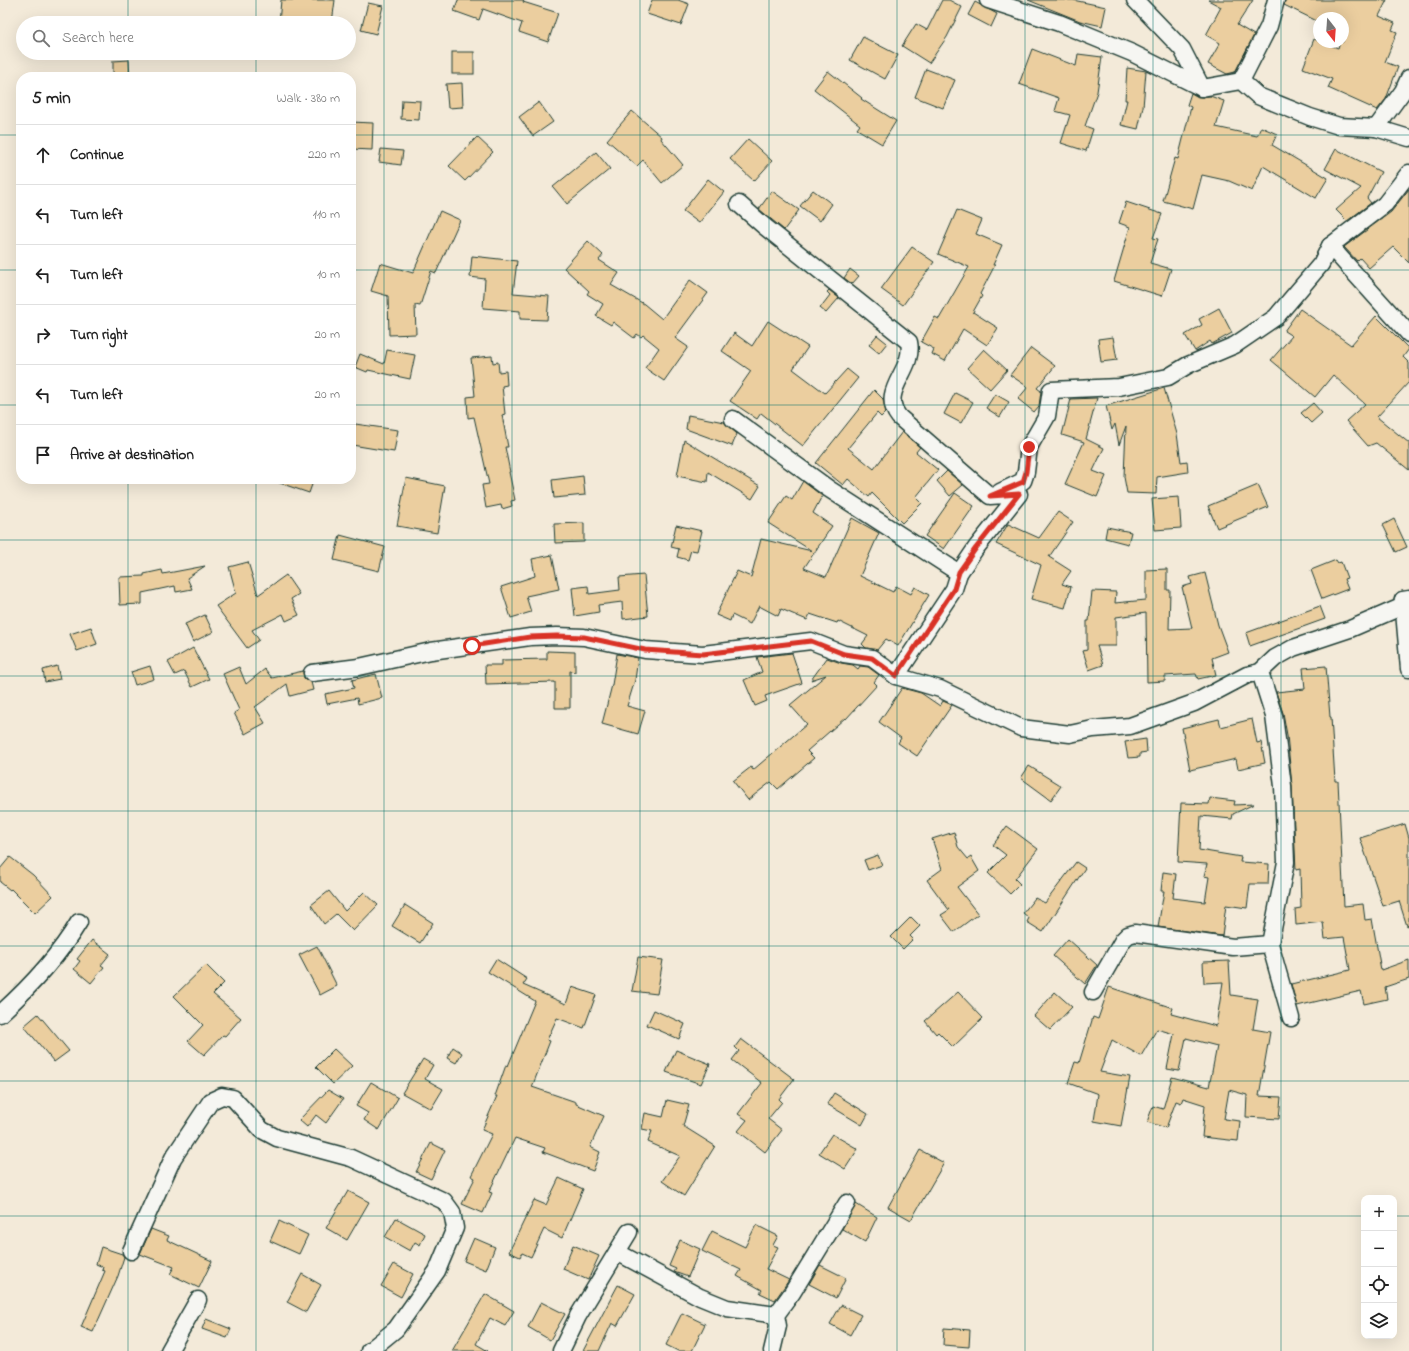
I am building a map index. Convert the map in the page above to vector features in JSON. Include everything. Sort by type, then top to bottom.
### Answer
[{"type":"street","points":[[988,0],[1059,23],[1132,53],[1202,88],[1241,81]]},
{"type":"street","points":[[1135,0],[1182,48],[1202,88]]},
{"type":"street","points":[[1241,81],[1269,26],[1276,0]]},
{"type":"street","points":[[1376,128],[1403,91],[1409,78]]},
{"type":"street","points":[[1241,81],[1258,96],[1310,117],[1340,126],[1376,128],[1409,138]]},
{"type":"street","points":[[990,496],[1023,482],[1026,472],[1029,447],[1046,416],[1051,390],[1120,387],[1168,377],[1188,365],[1235,345],[1276,317],[1321,264],[1330,246],[1385,204],[1409,173]]},
{"type":"street","points":[[739,204],[764,226],[909,342],[911,352],[890,398],[894,411],[899,417],[990,496],[1019,494],[959,572],[954,589],[896,676]]},
{"type":"street","points":[[1330,246],[1409,334]]},
{"type":"street","points":[[733,419],[829,490],[959,572]]},
{"type":"street","points":[[312,673],[359,667],[431,651],[530,637],[584,637],[645,650],[703,654],[811,641],[844,654],[872,658],[896,676],[940,689],[1021,728],[1070,734],[1093,729],[1130,726],[1148,721],[1194,703],[1247,676],[1260,672],[1275,658],[1293,648],[1370,621],[1402,607],[1406,599]]},
{"type":"street","points":[[1406,599],[1409,669]]},
{"type":"street","points":[[1260,672],[1274,716],[1283,786],[1286,862],[1270,944],[1291,1018]]},
{"type":"street","points":[[0,1014],[44,970],[67,942],[78,922]]},
{"type":"street","points":[[1093,992],[1122,940],[1128,935],[1135,933],[1233,947],[1270,944]]},
{"type":"street","points":[[131,1251],[173,1158],[212,1101],[222,1096],[233,1098],[262,1130],[277,1138],[351,1158],[444,1200],[452,1212],[455,1228],[437,1271],[396,1328],[369,1351]]},
{"type":"street","points":[[772,1351],[778,1326],[776,1315],[792,1293],[847,1203]]},
{"type":"street","points":[[561,1351],[578,1316],[629,1232]]},
{"type":"street","points":[[617,1252],[700,1297],[727,1308],[776,1315]]},
{"type":"street","points":[[169,1351],[198,1300]]},
{"type":"building","points":[[281,0],[335,0],[333,16],[280,16]]},
{"type":"building","points":[[458,0],[524,0],[523,2],[558,13],[548,42],[519,32],[522,23],[483,9],[479,20],[454,11]]},
{"type":"building","points":[[652,0],[678,0],[689,4],[681,25],[647,14]]},
{"type":"building","points":[[942,0],[949,0],[962,7],[947,37],[929,63],[902,46],[916,24],[927,30]]},
{"type":"building","points":[[1028,0],[1073,0],[1106,7],[1102,26],[1080,21]]},
{"type":"building","points":[[1208,0],[1253,0],[1237,25],[1254,35],[1235,72],[1227,74],[1208,64],[1220,43],[1206,35],[1221,7]]},
{"type":"building","points":[[1285,0],[1387,0],[1379,16],[1395,23],[1392,30],[1397,32],[1385,62],[1398,67],[1386,99],[1377,110],[1328,88],[1332,79],[1303,68],[1313,42],[1313,48],[1349,48],[1349,12],[1313,12],[1313,19],[1284,5]]},
{"type":"building","points":[[975,2],[997,14],[991,27],[968,15]]},
{"type":"building","points":[[368,3],[383,6],[376,34],[361,30]]},
{"type":"building","points":[[863,37],[898,55],[885,79],[850,60]]},
{"type":"building","points":[[1032,49],[1076,66],[1078,54],[1102,57],[1097,92],[1085,126],[1093,129],[1086,151],[1061,143],[1070,115],[1055,111],[1059,98],[1019,84]]},
{"type":"building","points":[[452,52],[474,52],[474,74],[452,74]]},
{"type":"building","points":[[129,60],[130,72],[113,72],[113,61]]},
{"type":"building","points":[[1127,68],[1146,71],[1143,107],[1138,129],[1121,125],[1127,100],[1125,100]]},
{"type":"building","points":[[926,69],[955,80],[943,108],[915,97]]},
{"type":"building","points":[[828,71],[862,98],[861,99],[896,121],[882,144],[857,129],[860,125],[814,89]]},
{"type":"building","points":[[462,83],[463,107],[448,108],[446,84]]},
{"type":"building","points":[[1191,93],[1198,97],[1210,96],[1224,101],[1216,127],[1257,136],[1261,127],[1277,134],[1272,145],[1328,178],[1316,198],[1263,166],[1252,191],[1229,181],[1202,175],[1193,209],[1163,201],[1175,158],[1178,159],[1191,107],[1187,105]]},
{"type":"building","points":[[402,100],[420,101],[419,120],[401,119]]},
{"type":"building","points":[[539,102],[553,122],[533,136],[519,117]]},
{"type":"building","points":[[632,111],[662,137],[661,139],[683,165],[662,183],[643,160],[637,166],[607,140]]},
{"type":"building","points":[[356,122],[373,123],[372,150],[356,149]]},
{"type":"building","points":[[477,137],[493,152],[465,181],[449,166]]},
{"type":"building","points":[[748,139],[772,161],[754,181],[730,159]]},
{"type":"building","points":[[381,149],[403,151],[401,165],[379,162]]},
{"type":"building","points":[[1336,149],[1381,172],[1367,198],[1371,203],[1347,221],[1336,210],[1361,188],[1325,169]]},
{"type":"building","points":[[596,152],[610,169],[567,204],[553,187]]},
{"type":"building","points":[[708,179],[724,192],[699,223],[683,211]]},
{"type":"building","points":[[1409,189],[1409,263],[1393,247],[1369,268],[1360,258],[1357,261],[1344,247],[1391,212]]},
{"type":"building","points":[[813,190],[832,204],[820,221],[800,206]]},
{"type":"building","points":[[772,191],[799,210],[784,230],[759,209]]},
{"type":"building","points":[[1126,202],[1162,214],[1153,238],[1158,239],[1150,263],[1171,269],[1162,296],[1114,281],[1130,227],[1119,223]]},
{"type":"building","points":[[957,210],[982,220],[976,234],[1002,245],[993,265],[995,265],[980,294],[982,296],[973,312],[998,328],[987,345],[963,329],[945,361],[932,354],[934,349],[921,342],[935,317],[939,319],[969,267],[938,254]]},
{"type":"building","points":[[440,211],[460,220],[436,273],[431,271],[420,306],[415,305],[416,334],[389,335],[388,296],[371,291],[380,263],[413,273]]},
{"type":"building","points":[[588,241],[603,255],[599,260],[619,273],[611,285],[644,304],[662,319],[690,280],[708,293],[675,338],[688,347],[664,381],[645,368],[659,348],[643,335],[641,337],[637,334],[634,338],[613,322],[611,325],[596,316],[603,304],[587,294],[589,291],[564,268]]},
{"type":"building","points":[[912,247],[934,262],[903,305],[881,289]]},
{"type":"building","points":[[472,256],[517,261],[513,293],[549,296],[547,320],[520,319],[520,311],[483,308],[485,279],[470,277]]},
{"type":"building","points":[[850,269],[859,276],[852,284],[844,278]]},
{"type":"building","points":[[829,290],[839,298],[826,313],[820,308],[830,295],[827,292]]},
{"type":"building","points":[[1219,308],[1232,333],[1212,344],[1210,341],[1195,351],[1185,335],[1202,325],[1199,319]]},
{"type":"building","points":[[1300,309],[1351,345],[1376,316],[1409,349],[1403,357],[1409,363],[1409,382],[1377,417],[1409,443],[1409,470],[1376,443],[1368,446],[1346,421],[1365,404],[1333,375],[1315,397],[1271,360],[1292,336],[1284,331]]},
{"type":"building","points":[[768,321],[808,347],[793,369],[825,393],[847,369],[858,378],[803,446],[761,413],[757,419],[730,401],[751,371],[722,351],[734,333],[752,346]]},
{"type":"building","points":[[877,335],[887,343],[879,353],[869,345]]},
{"type":"building","points":[[1113,337],[1117,360],[1101,362],[1098,339]]},
{"type":"building","points":[[1031,348],[1055,366],[1037,388],[1041,391],[1039,406],[1034,412],[1018,399],[1028,387],[1010,375]]},
{"type":"building","points":[[984,349],[1007,370],[990,389],[967,368]]},
{"type":"building","points":[[387,350],[415,355],[410,379],[368,370],[367,372],[356,367],[360,354],[384,364]]},
{"type":"building","points":[[492,356],[493,363],[498,362],[499,372],[506,371],[507,385],[502,386],[505,414],[502,415],[508,447],[505,447],[515,500],[511,501],[512,506],[502,509],[501,505],[486,508],[482,485],[489,484],[474,417],[468,418],[467,397],[475,396],[471,358]]},
{"type":"building","points":[[1164,388],[1177,434],[1181,462],[1187,461],[1188,472],[1157,477],[1156,494],[1127,493],[1124,477],[1126,426],[1119,445],[1115,424],[1112,430],[1106,406]]},
{"type":"building","points":[[874,390],[883,399],[886,412],[881,417],[877,413],[848,448],[874,469],[902,432],[920,447],[916,452],[938,470],[916,497],[922,503],[902,523],[872,493],[869,497],[848,479],[843,485],[816,463]]},
{"type":"building","points":[[955,393],[973,402],[961,423],[944,414]]},
{"type":"building","points":[[995,394],[1009,402],[1000,417],[986,408]]},
{"type":"building","points":[[1097,398],[1086,439],[1104,448],[1093,471],[1106,476],[1097,497],[1065,484],[1084,442],[1062,435],[1071,399]]},
{"type":"building","points":[[1313,403],[1322,413],[1311,423],[1301,413]]},
{"type":"building","points":[[688,415],[724,422],[737,434],[732,446],[686,429]]},
{"type":"building","points":[[356,424],[398,430],[394,452],[356,446]]},
{"type":"building","points":[[684,440],[760,486],[752,499],[708,472],[707,482],[677,476]]},
{"type":"building","points":[[947,471],[963,485],[950,496],[937,481]]},
{"type":"building","points":[[583,476],[585,495],[554,498],[552,480]]},
{"type":"building","points":[[406,478],[445,486],[437,533],[397,526]]},
{"type":"building","points":[[803,481],[822,496],[813,513],[832,526],[804,568],[826,577],[852,518],[879,533],[860,576],[893,592],[896,586],[911,594],[915,587],[929,595],[898,646],[886,639],[877,650],[866,648],[862,644],[868,636],[838,621],[837,623],[810,614],[807,620],[781,609],[778,616],[759,606],[750,624],[732,615],[730,621],[716,615],[737,571],[751,577],[761,539],[812,551],[768,523],[786,496],[792,500]]},
{"type":"building","points":[[283,484],[312,484],[309,493]]},
{"type":"building","points":[[1258,485],[1268,507],[1217,528],[1208,506]]},
{"type":"building","points":[[955,493],[974,506],[944,549],[925,536]]},
{"type":"building","points":[[1179,497],[1181,528],[1155,530],[1152,499]]},
{"type":"building","points":[[1058,512],[1073,522],[1049,557],[1071,571],[1062,584],[1071,587],[1065,608],[1031,599],[1041,565],[996,544],[1008,524],[1039,538]]},
{"type":"building","points":[[1394,519],[1407,547],[1396,552],[1383,525]]},
{"type":"building","points":[[584,523],[584,542],[555,543],[554,524]]},
{"type":"building","points":[[676,525],[702,531],[697,551],[691,550],[688,560],[677,557],[679,549],[671,547]]},
{"type":"building","points":[[1107,527],[1131,532],[1128,544],[1105,538]]},
{"type":"building","points":[[340,535],[385,547],[379,571],[334,560]]},
{"type":"building","points":[[552,555],[559,589],[526,596],[531,612],[511,618],[501,587],[535,576],[532,559]]},
{"type":"building","points":[[1336,560],[1338,563],[1341,562],[1347,578],[1344,579],[1348,589],[1322,599],[1311,570]]},
{"type":"building","points":[[248,562],[258,595],[286,575],[299,594],[291,599],[299,615],[286,621],[283,614],[252,630],[259,640],[247,648],[216,606],[236,593],[229,567]]},
{"type":"building","points":[[205,566],[187,578],[192,589],[176,592],[175,586],[142,593],[142,604],[120,605],[119,577],[144,576],[144,574],[162,570],[163,574]]},
{"type":"building","points":[[1167,569],[1167,590],[1170,590],[1169,629],[1192,628],[1182,587],[1192,584],[1190,577],[1205,573],[1218,625],[1228,652],[1212,658],[1216,675],[1198,679],[1196,674],[1165,676],[1165,681],[1147,682],[1146,613],[1116,617],[1116,646],[1097,646],[1103,665],[1089,670],[1083,651],[1087,650],[1087,621],[1089,621],[1092,591],[1116,592],[1115,603],[1146,600],[1146,570]]},
{"type":"building","points":[[644,575],[648,616],[623,619],[622,602],[598,605],[599,612],[575,616],[572,588],[588,586],[589,594],[620,590],[619,577]]},
{"type":"building","points":[[1320,606],[1325,619],[1250,646],[1246,633]]},
{"type":"building","points":[[205,615],[213,632],[193,642],[185,624]]},
{"type":"building","points":[[91,627],[97,644],[77,651],[70,634]]},
{"type":"building","points":[[193,648],[209,679],[192,687],[184,671],[175,675],[168,662]]},
{"type":"building","points":[[547,651],[575,652],[575,672],[570,671],[570,708],[555,708],[555,682],[486,684],[485,665],[502,665],[502,660],[547,659]]},
{"type":"building","points":[[792,653],[802,683],[765,696],[767,701],[755,706],[744,680],[762,672],[757,657]]},
{"type":"building","points":[[617,654],[638,658],[635,680],[627,706],[645,711],[638,734],[602,724],[612,685]]},
{"type":"building","points":[[827,658],[853,665],[858,669],[860,666],[868,667],[879,675],[874,682],[877,685],[846,719],[845,718],[807,751],[814,758],[778,789],[771,782],[748,800],[733,781],[751,767],[753,770],[807,724],[790,705],[826,675],[811,680]]},
{"type":"building","points":[[57,666],[60,679],[45,682],[43,670]]},
{"type":"building","points":[[150,666],[154,679],[135,685],[131,672]]},
{"type":"building","points":[[1326,666],[1335,781],[1338,781],[1344,906],[1363,904],[1365,920],[1372,919],[1381,970],[1409,960],[1409,979],[1385,987],[1387,999],[1364,1004],[1361,991],[1297,1006],[1291,984],[1350,970],[1344,937],[1325,939],[1323,922],[1296,925],[1295,909],[1301,908],[1300,869],[1296,870],[1292,786],[1287,735],[1283,713],[1276,692],[1305,689],[1303,668]]},
{"type":"building","points":[[239,667],[246,684],[265,669],[272,678],[303,671],[304,678],[311,682],[313,690],[290,696],[287,684],[255,707],[265,723],[245,734],[234,713],[239,710],[223,674]]},
{"type":"building","points":[[376,674],[382,698],[358,704],[357,698],[327,704],[325,694],[354,688],[352,680]]},
{"type":"building","points":[[902,688],[921,693],[940,706],[943,701],[952,705],[917,756],[898,743],[901,738],[879,722]]},
{"type":"building","points":[[1219,719],[1221,727],[1252,719],[1257,743],[1261,742],[1265,763],[1238,769],[1236,759],[1190,770],[1182,728]]},
{"type":"building","points":[[1146,739],[1147,752],[1140,753],[1140,757],[1128,758],[1125,742]]},
{"type":"building","points":[[1029,766],[1061,786],[1051,800],[1021,778]]},
{"type":"building","points":[[1210,798],[1235,801],[1234,805],[1254,804],[1233,814],[1232,819],[1201,816],[1199,850],[1241,857],[1240,862],[1269,864],[1268,884],[1250,884],[1247,908],[1226,905],[1222,936],[1158,927],[1164,891],[1161,891],[1163,872],[1176,874],[1173,898],[1205,902],[1209,877],[1204,876],[1207,864],[1178,862],[1181,803],[1209,804]]},
{"type":"building","points":[[1405,824],[1409,838],[1409,925],[1407,926],[1399,901],[1383,906],[1360,838]]},
{"type":"building","points":[[1007,826],[1038,849],[1015,879],[1020,884],[1010,894],[988,873],[1006,855],[993,845]]},
{"type":"building","points":[[954,832],[958,847],[968,859],[971,857],[979,871],[957,887],[978,914],[954,932],[941,915],[949,910],[927,880],[942,869],[932,839]]},
{"type":"building","points":[[878,855],[882,865],[868,870],[864,860]]},
{"type":"building","points":[[10,857],[33,875],[53,896],[35,913],[11,889],[10,890],[0,882],[0,869]]},
{"type":"building","points":[[1076,862],[1085,868],[1043,932],[1027,922],[1029,918],[1023,913],[1035,898],[1045,903]]},
{"type":"building","points":[[329,891],[345,911],[364,892],[378,905],[353,931],[336,914],[324,924],[311,905]]},
{"type":"building","points":[[405,905],[433,923],[420,943],[392,926]]},
{"type":"building","points":[[911,917],[920,926],[910,936],[913,939],[903,949],[891,937]]},
{"type":"building","points":[[1068,939],[1097,965],[1085,984],[1053,956]]},
{"type":"building","points":[[92,940],[110,954],[101,965],[104,967],[91,983],[74,969],[80,961],[77,959]]},
{"type":"building","points":[[317,946],[337,986],[320,995],[299,955]]},
{"type":"building","points":[[638,957],[663,960],[657,994],[632,991]]},
{"type":"building","points":[[496,959],[527,979],[523,985],[566,1004],[572,987],[596,995],[584,1028],[557,1018],[547,1040],[550,1041],[532,1087],[576,1102],[576,1104],[604,1116],[590,1147],[600,1152],[593,1171],[543,1152],[545,1148],[515,1138],[489,1192],[492,1193],[483,1213],[462,1204],[475,1178],[471,1176],[492,1134],[482,1130],[497,1096],[495,1096],[506,1065],[508,1066],[535,1001],[488,972]]},
{"type":"building","points":[[1229,961],[1231,995],[1258,999],[1253,1029],[1270,1032],[1259,1096],[1281,1097],[1279,1119],[1246,1117],[1247,1095],[1229,1090],[1224,1119],[1240,1121],[1238,1141],[1202,1137],[1205,1105],[1183,1098],[1181,1103],[1176,1101],[1166,1128],[1147,1122],[1153,1106],[1163,1109],[1172,1077],[1209,1087],[1217,1046],[1186,1038],[1179,1071],[1167,1069],[1174,1034],[1157,1029],[1141,1056],[1112,1040],[1100,1072],[1130,1077],[1121,1126],[1094,1121],[1098,1094],[1068,1083],[1075,1062],[1079,1063],[1093,1017],[1098,1019],[1109,987],[1173,1008],[1171,1014],[1216,1026],[1223,982],[1204,983],[1203,962]]},
{"type":"building","points":[[206,965],[224,983],[213,994],[241,1018],[225,1036],[223,1035],[204,1055],[188,1041],[203,1025],[174,996]]},
{"type":"building","points":[[958,992],[983,1018],[953,1047],[938,1032],[936,1034],[925,1021]]},
{"type":"building","points":[[1055,992],[1072,1007],[1050,1030],[1034,1016]]},
{"type":"building","points":[[654,1010],[685,1024],[679,1039],[647,1025]]},
{"type":"building","points":[[38,1014],[69,1051],[54,1062],[24,1026]]},
{"type":"building","points":[[741,1039],[794,1079],[779,1099],[782,1102],[768,1119],[782,1130],[765,1152],[738,1131],[747,1120],[738,1114],[762,1083],[732,1060],[739,1051],[735,1047]]},
{"type":"building","points":[[453,1047],[462,1053],[456,1063],[447,1058]]},
{"type":"building","points":[[334,1049],[352,1066],[333,1084],[316,1067]]},
{"type":"building","points":[[676,1050],[710,1064],[701,1084],[666,1072]]},
{"type":"building","points":[[423,1059],[433,1065],[425,1079],[443,1089],[431,1109],[402,1093]]},
{"type":"building","points":[[371,1082],[398,1098],[379,1130],[364,1120],[368,1113],[356,1106]]},
{"type":"building","points":[[328,1090],[343,1099],[326,1123],[316,1115],[307,1127],[299,1120]]},
{"type":"building","points":[[834,1093],[868,1114],[862,1125],[827,1104]]},
{"type":"building","points":[[667,1100],[689,1105],[683,1126],[715,1146],[684,1196],[662,1181],[680,1156],[648,1142],[652,1131],[642,1129],[645,1113],[663,1117]]},
{"type":"building","points":[[832,1134],[858,1149],[845,1169],[819,1153]]},
{"type":"building","points":[[431,1143],[445,1150],[431,1179],[416,1172]]},
{"type":"building","points":[[920,1150],[944,1163],[911,1220],[888,1207]]},
{"type":"building","points":[[559,1178],[583,1189],[562,1238],[544,1229],[531,1257],[522,1253],[520,1257],[509,1252],[534,1200],[546,1205]]},
{"type":"building","points":[[348,1191],[369,1202],[347,1240],[326,1228]]},
{"type":"building","points":[[856,1204],[877,1217],[865,1242],[842,1229]]},
{"type":"building","points":[[396,1218],[425,1234],[420,1245],[415,1242],[410,1251],[385,1237]]},
{"type":"building","points":[[279,1221],[308,1235],[299,1254],[270,1241]]},
{"type":"building","points":[[756,1225],[778,1236],[773,1245],[778,1247],[766,1269],[789,1280],[775,1300],[760,1293],[762,1290],[737,1276],[741,1270],[702,1251],[712,1231],[745,1247]]},
{"type":"building","points":[[151,1229],[169,1236],[167,1240],[212,1261],[199,1288],[170,1274],[174,1267],[140,1254]]},
{"type":"building","points":[[474,1238],[495,1247],[486,1270],[464,1261]]},
{"type":"building","points":[[680,1240],[700,1249],[688,1277],[674,1272],[676,1269],[669,1266]]},
{"type":"building","points":[[573,1245],[599,1256],[588,1280],[563,1269]]},
{"type":"building","points":[[101,1247],[122,1254],[124,1257],[118,1276],[93,1332],[81,1327],[105,1271],[102,1270],[103,1267],[96,1264]]},
{"type":"building","points":[[394,1264],[413,1274],[401,1297],[381,1286]]},
{"type":"building","points":[[820,1265],[846,1278],[836,1298],[809,1284]]},
{"type":"building","points":[[302,1274],[321,1285],[306,1312],[287,1302]]},
{"type":"building","points":[[618,1285],[635,1294],[617,1326],[612,1323],[599,1351],[583,1351]]},
{"type":"building","points":[[485,1294],[514,1311],[505,1326],[490,1318],[476,1344],[488,1351],[452,1351]]},
{"type":"building","points":[[541,1302],[565,1314],[550,1340],[528,1327]]},
{"type":"building","points":[[841,1305],[861,1315],[850,1335],[830,1324]]},
{"type":"building","points":[[682,1313],[705,1324],[692,1351],[678,1351],[666,1345]]},
{"type":"building","points":[[206,1319],[231,1329],[227,1338],[202,1329]]},
{"type":"building","points":[[944,1328],[970,1330],[969,1347],[943,1345]]},
{"type":"route","points":[[472,646],[530,637],[557,636],[584,637],[614,642],[645,650],[703,654],[792,642],[811,641],[844,654],[872,658],[896,676],[954,589],[959,572],[1019,494],[990,496],[1023,482],[1026,472],[1029,447]]}]
